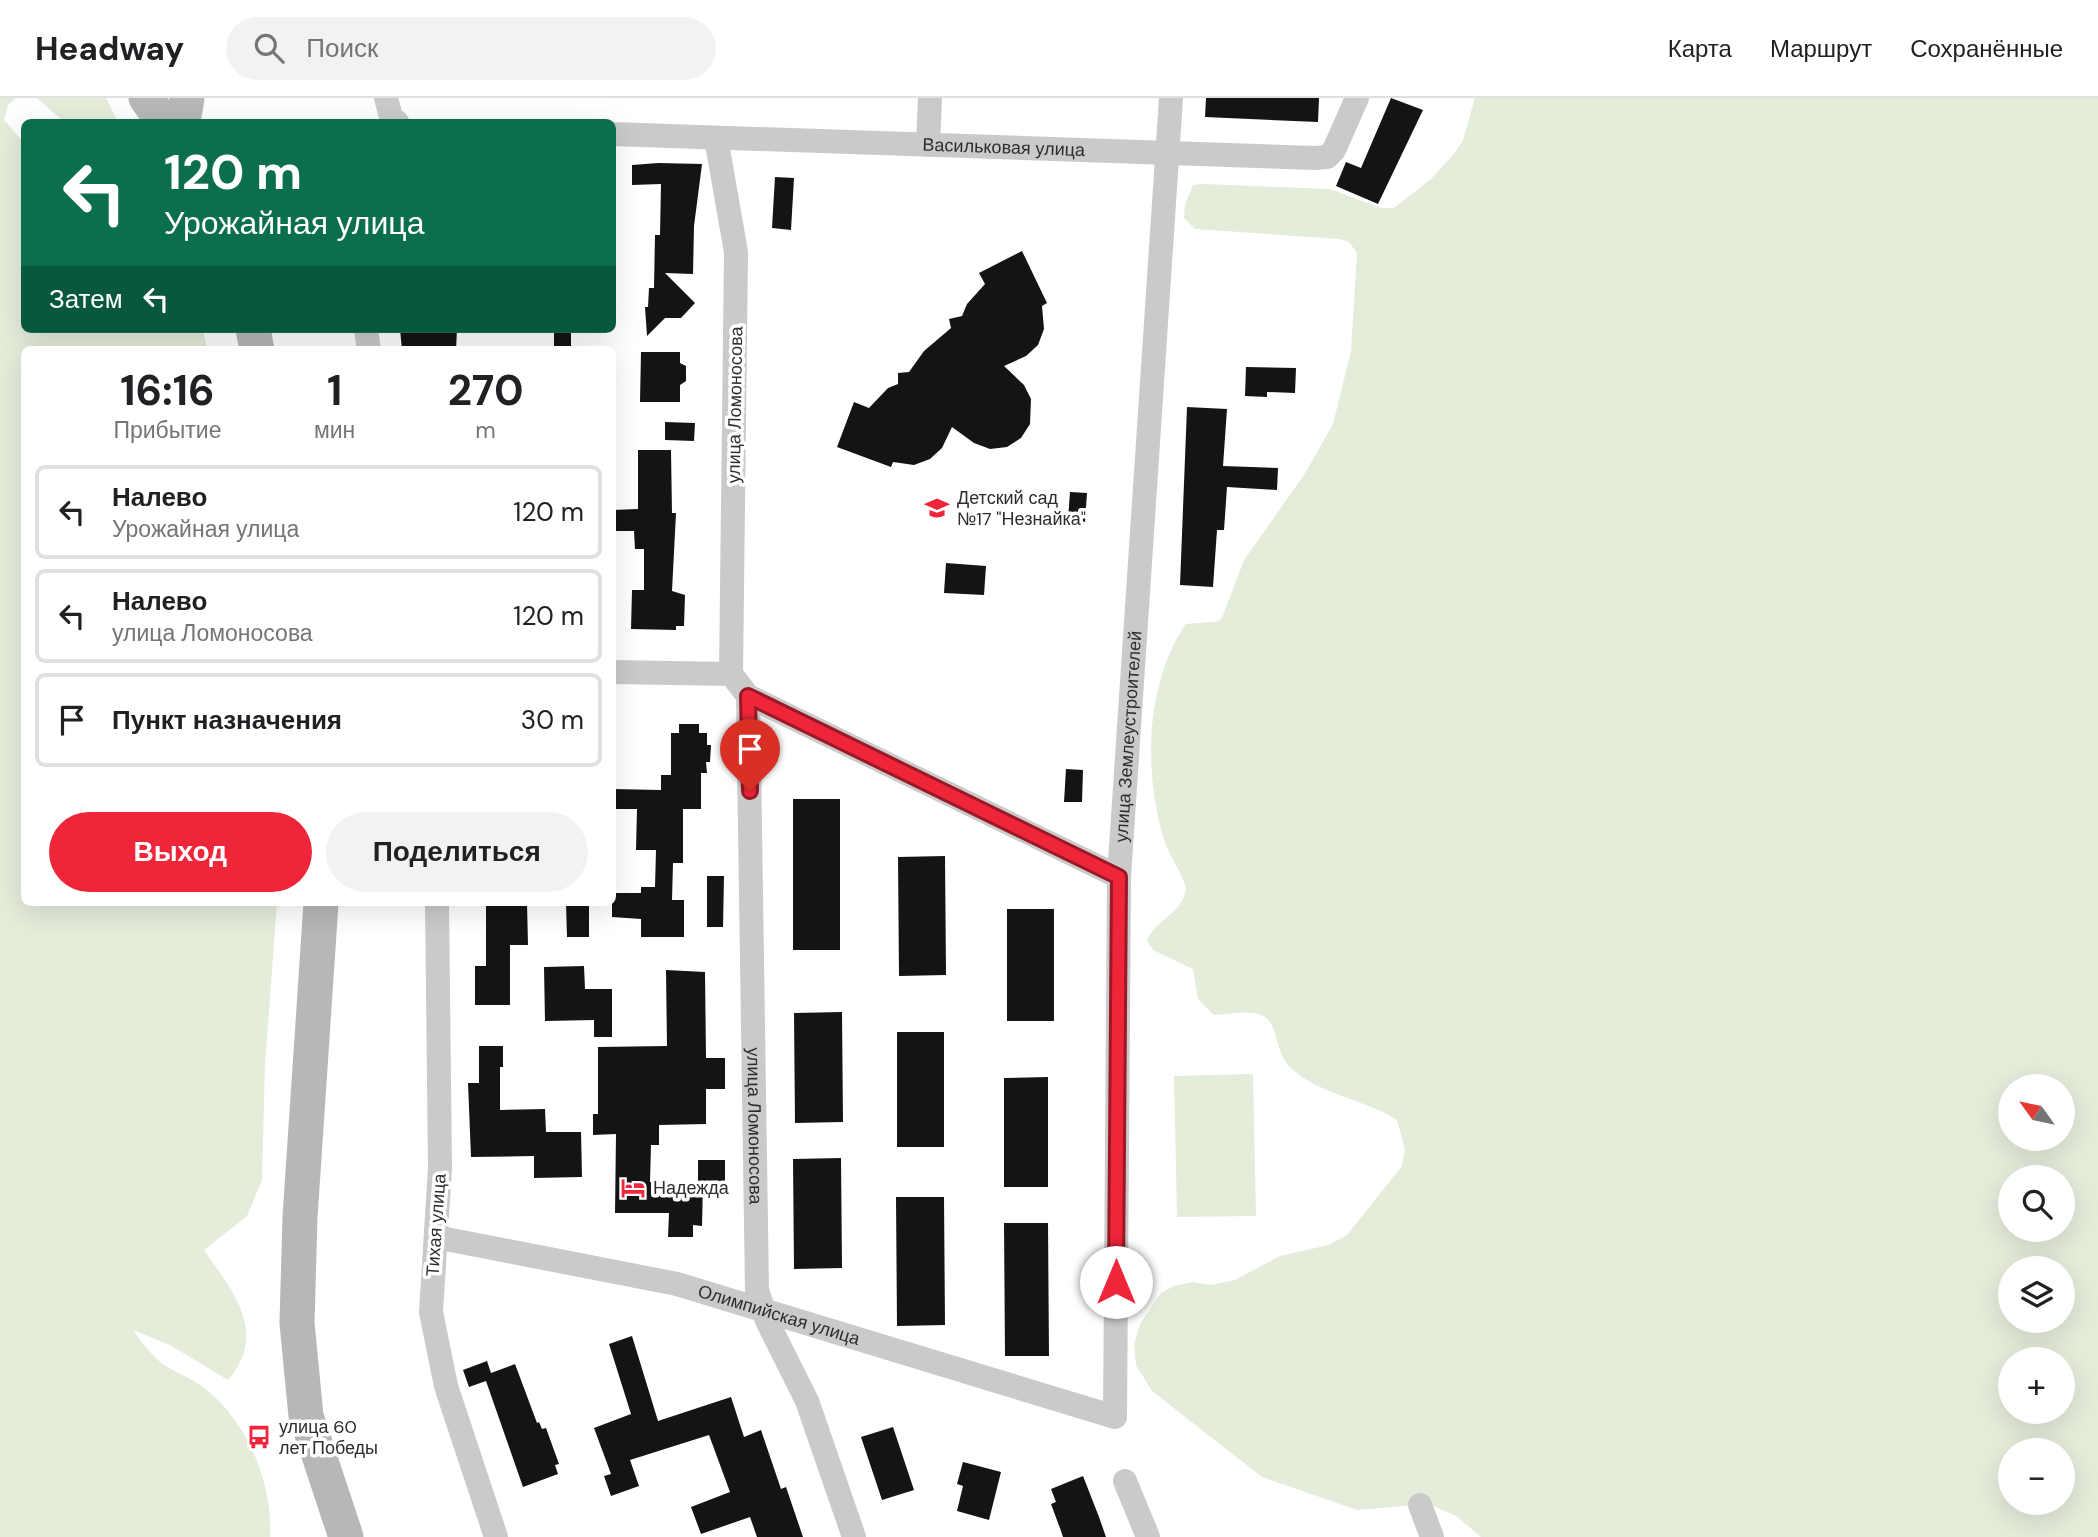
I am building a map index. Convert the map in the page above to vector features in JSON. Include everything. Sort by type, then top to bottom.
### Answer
[{"type":"main road","points":[[146,98],[161,119]]},
{"type":"main road","points":[[184,119],[187,98]]},
{"type":"main road","points":[[321,906],[300,1217],[297,1323],[306,1416],[346,1537]]},
{"type":"street","points":[[386,98],[386,107],[395,119]]},
{"type":"street","points":[[928,145],[930,98]]},
{"type":"street","name":"улица Землеустроителей","points":[[1115,1417],[1119,877],[1171,98]]},
{"type":"street","name":"Васильковая улица","points":[[616,134],[1327,157],[1334,150],[1357,98]]},
{"type":"street","name":"улица Ломоносова","points":[[716,138],[736,253],[731,674]]},
{"type":"street","points":[[616,672],[731,674],[748,696],[1119,877]]},
{"type":"street","name":"улица Ломоносова","points":[[748,696],[756,1273],[761,1308],[807,1401],[854,1537]]},
{"type":"street","name":"Тихая улица","points":[[437,906],[441,1060],[431,1312],[436,1349],[496,1537]]},
{"type":"street","name":"Олимпийская улица","points":[[436,1237],[630,1273],[761,1308],[1115,1417]]},
{"type":"street","points":[[1125,1480],[1148,1537]]},
{"type":"street","points":[[1420,1505],[1432,1537]]},
{"type":"green space","points":[[0,98],[16,98],[8,105],[4,120],[21,140],[21,333],[204,333],[206,346],[21,346],[21,906],[277,906],[265,1064],[262,1180],[247,1216],[204,1250],[235,1296],[242,1312],[246,1329],[240,1362],[228,1380],[170,1345],[133,1330],[157,1359],[203,1387],[219,1401],[244,1435],[262,1475],[270,1516],[270,1537],[0,1537]]},
{"type":"green space","points":[[37,98],[106,98],[116,119],[61,119]]},
{"type":"green space","points":[[1475,98],[2098,98],[2098,1537],[1481,1537],[1456,1516],[1429,1504],[1357,1510],[1262,1477],[1152,1391],[1136,1365],[1134,1344],[1140,1324],[1161,1293],[1174,1286],[1193,1282],[1211,1285],[1235,1280],[1280,1256],[1329,1245],[1347,1235],[1402,1166],[1405,1149],[1397,1120],[1313,1084],[1301,1076],[1285,1060],[1271,1024],[1263,1016],[1246,1013],[1214,1015],[1198,999],[1193,969],[1153,950],[1147,941],[1156,926],[1180,904],[1186,888],[1164,840],[1153,781],[1152,726],[1163,672],[1186,624],[1219,621],[1222,618],[1244,560],[1304,475],[1333,424],[1351,351],[1357,253],[1349,242],[1339,239],[1195,229],[1184,218],[1185,205],[1193,185],[1203,184],[1330,189],[1381,208],[1394,208],[1431,179],[1463,140]]},
{"type":"green space","points":[[1253,1074],[1256,1216],[1177,1217],[1174,1076]]},
{"type":"building","points":[[1206,98],[1319,98],[1318,122],[1205,117]]},
{"type":"building","points":[[1391,98],[1423,110],[1378,204],[1336,186],[1346,162],[1361,168]]},
{"type":"building","points":[[702,164],[694,226],[693,274],[665,273],[695,303],[681,318],[665,318],[647,336],[645,307],[648,307],[649,288],[654,288],[655,235],[660,235],[661,184],[632,185],[632,165]]},
{"type":"building","points":[[775,177],[794,178],[791,230],[772,228]]},
{"type":"building","points":[[1022,251],[1047,303],[1042,306],[1044,329],[1038,345],[1026,356],[1004,366],[1024,385],[1031,399],[1030,424],[1021,438],[1007,447],[990,449],[974,443],[952,427],[942,448],[930,459],[914,465],[893,462],[891,467],[837,447],[854,402],[869,408],[888,388],[898,384],[898,373],[909,372],[924,351],[951,328],[949,319],[962,316],[967,304],[985,284],[979,273]]},
{"type":"building","points":[[400,333],[457,333],[456,346],[402,346]]},
{"type":"building","points":[[554,333],[571,333],[571,346],[554,346]]},
{"type":"building","points":[[641,352],[680,352],[680,363],[686,366],[686,381],[680,385],[680,402],[640,402]]},
{"type":"building","points":[[1246,367],[1296,368],[1295,393],[1267,392],[1267,397],[1245,396]]},
{"type":"building","points":[[1187,407],[1227,409],[1223,466],[1278,468],[1277,490],[1227,487],[1224,530],[1217,530],[1213,587],[1180,585]]},
{"type":"building","points":[[665,422],[695,423],[694,441],[665,440]]},
{"type":"building","points":[[638,450],[671,450],[672,513],[676,513],[672,591],[685,595],[684,626],[676,626],[676,630],[631,629],[632,590],[644,590],[644,549],[635,549],[634,531],[616,531],[616,510],[638,509]]},
{"type":"building","points":[[1070,492],[1087,493],[1085,522],[1068,520]]},
{"type":"building","points":[[946,563],[986,566],[984,595],[944,593]]},
{"type":"building","points":[[679,724],[699,724],[699,733],[707,733],[707,745],[711,745],[710,762],[706,762],[707,773],[701,773],[701,809],[683,809],[683,863],[673,863],[672,900],[684,900],[684,937],[641,937],[641,919],[612,917],[612,906],[616,906],[616,893],[641,893],[641,887],[655,887],[656,850],[636,850],[637,809],[616,809],[616,789],[661,790],[661,775],[671,775],[671,733],[679,733]]},
{"type":"building","points":[[1066,769],[1083,770],[1082,802],[1064,802]]},
{"type":"building","points":[[793,799],[840,799],[840,950],[793,950]]},
{"type":"building","points":[[945,856],[946,975],[899,976],[898,857]]},
{"type":"building","points":[[707,876],[724,876],[723,927],[707,927]]},
{"type":"building","points":[[486,906],[527,906],[528,945],[510,945],[510,1005],[475,1005],[475,966],[486,966]]},
{"type":"building","points":[[566,906],[589,906],[589,937],[567,937]]},
{"type":"building","points":[[1007,909],[1054,909],[1054,1021],[1007,1021]]},
{"type":"building","points":[[584,966],[585,989],[612,989],[612,1037],[594,1037],[594,1020],[545,1021],[544,967]]},
{"type":"building","points":[[666,970],[705,972],[706,1058],[725,1058],[725,1089],[706,1089],[706,1124],[659,1125],[659,1145],[651,1145],[650,1182],[703,1183],[702,1226],[693,1225],[693,1237],[668,1237],[669,1213],[615,1213],[616,1134],[593,1135],[593,1114],[598,1114],[598,1047],[667,1046]]},
{"type":"building","points":[[842,1012],[843,1122],[795,1123],[794,1013]]},
{"type":"building","points":[[897,1032],[944,1032],[944,1147],[897,1147]]},
{"type":"building","points":[[479,1046],[503,1046],[500,1110],[545,1109],[546,1132],[581,1132],[582,1177],[534,1178],[534,1156],[471,1157],[468,1083],[479,1083]]},
{"type":"building","points":[[1048,1077],[1048,1187],[1004,1187],[1004,1078]]},
{"type":"building","points":[[841,1158],[842,1268],[794,1269],[793,1159]]},
{"type":"building","points":[[698,1160],[725,1160],[725,1181],[698,1181]]},
{"type":"building","points":[[896,1197],[944,1197],[945,1325],[897,1326]]},
{"type":"building","points":[[1004,1223],[1048,1223],[1049,1356],[1005,1356]]},
{"type":"building","points":[[632,1336],[658,1421],[731,1397],[744,1437],[761,1430],[781,1489],[786,1487],[803,1537],[757,1537],[750,1517],[701,1534],[691,1507],[730,1492],[709,1435],[630,1460],[639,1486],[611,1496],[604,1476],[611,1474],[594,1428],[631,1414],[609,1344]]},
{"type":"building","points":[[487,1361],[491,1373],[515,1364],[537,1423],[539,1422],[542,1429],[546,1428],[559,1464],[555,1465],[558,1474],[523,1487],[486,1381],[469,1387],[463,1370]]},
{"type":"building","points":[[893,1427],[914,1490],[882,1500],[861,1437]]},
{"type":"building","points":[[963,1462],[1001,1472],[989,1520],[957,1511],[963,1486],[957,1484]]},
{"type":"building","points":[[1083,1476],[1106,1537],[1063,1537],[1051,1504],[1056,1502],[1051,1489]]},
{"type":"place","name":"Детский сад №17 \"Незнайка\"","points":[[937,508]]},
{"type":"place","name":"Надежда","points":[[633,1188]]},
{"type":"place","name":"улица 60 лет Победы","points":[[259,1437]]},
{"type":"route","points":[[750,791],[748,696],[1119,877],[1116,1282]]}]
